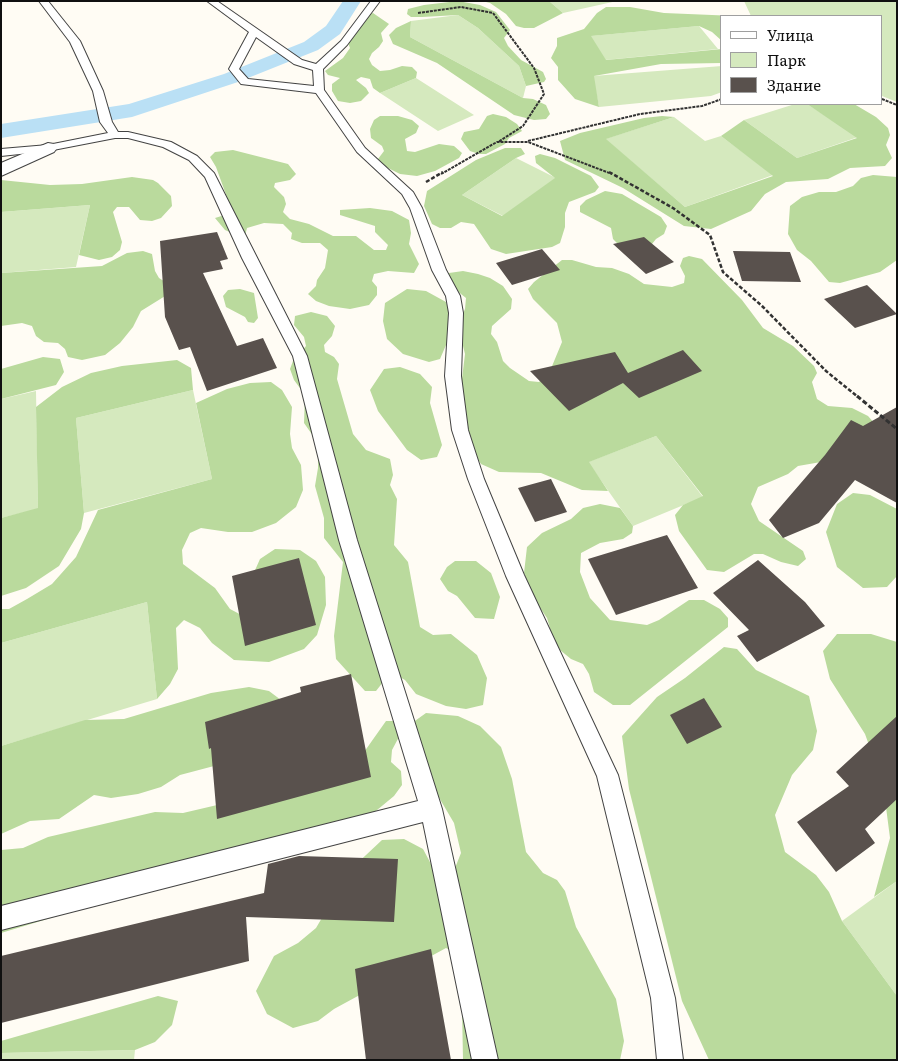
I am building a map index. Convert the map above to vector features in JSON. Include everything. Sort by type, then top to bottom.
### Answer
[{"type":"street","points":[[1,170],[48,148]]},
{"type":"lane","points":[[43,1],[75,41],[98,91],[108,122],[128,135],[167,144],[193,158],[210,176],[249,258],[300,356],[348,540],[431,809],[485,1060]]},
{"type":"lane","points":[[211,1],[298,62],[318,68]]},
{"type":"lane","points":[[376,1],[344,43],[318,68],[318,90],[362,150],[407,192],[416,208],[439,270],[453,296],[456,314],[453,376],[460,430],[476,479],[515,576],[607,775],[663,998],[670,1060]]},
{"type":"lane","points":[[254,32],[234,69],[245,82],[318,90]]},
{"type":"lane","points":[[1,153],[48,148],[108,122]]},
{"type":"lane","points":[[1,918],[431,809]]},
{"type":"path","points":[[407,192],[498,142],[523,126],[544,94],[534,68],[493,13],[461,7],[418,13]]},
{"type":"path","points":[[498,142],[528,142],[640,114],[702,106],[720,100]]},
{"type":"path","points":[[883,100],[897,105]]},
{"type":"path","points":[[528,142],[608,172],[673,208],[710,235],[722,272],[762,306],[826,371],[897,430]]},
{"type":"green space","points":[[458,1],[480,5],[496,12],[510,30],[504,38],[508,46],[521,60],[543,72],[546,79],[544,82],[526,86],[519,66],[478,28],[458,15],[411,17],[407,14],[408,9]]},
{"type":"green space","points":[[482,1],[549,1],[563,13],[534,28],[524,28],[516,26],[506,14],[490,3]]},
{"type":"green space","points":[[549,1],[617,1],[563,13]]},
{"type":"green space","points":[[744,1],[897,1],[897,102],[883,96],[883,15],[751,15]]},
{"type":"green space","points":[[606,7],[630,7],[664,13],[720,15],[720,39],[712,32],[699,26],[591,36],[606,60],[720,49],[720,63],[661,64],[594,76],[599,107],[575,99],[558,80],[558,67],[551,58],[557,46],[557,38],[584,29],[597,13]]},
{"type":"green space","points":[[373,13],[389,24],[381,33],[383,41],[369,59],[372,65],[380,71],[402,66],[412,67],[417,72],[416,78],[380,93],[373,88],[370,79],[361,77],[356,80],[369,93],[361,101],[350,103],[338,101],[332,91],[332,84],[340,78],[328,75],[325,71],[343,58],[350,48],[348,43],[367,15]]},
{"type":"green space","points":[[458,15],[478,28],[519,66],[526,86],[523,98],[410,37],[411,21]]},
{"type":"green space","points":[[411,21],[410,37],[523,98],[533,99],[546,105],[550,114],[546,119],[534,120],[514,115],[437,63],[393,44],[389,35],[396,28]]},
{"type":"green space","points":[[699,26],[718,49],[605,60],[590,36]]},
{"type":"green space","points":[[720,66],[720,93],[711,96],[599,107],[593,76]]},
{"type":"green space","points":[[416,78],[474,115],[438,131],[380,93]]},
{"type":"green space","points":[[792,105],[809,105],[858,137],[797,158],[744,120]]},
{"type":"green space","points":[[808,105],[856,105],[876,117],[888,128],[890,135],[886,145],[892,158],[885,166],[850,168],[828,179],[786,182],[765,194],[751,211],[711,229],[684,226],[623,188],[565,160],[560,141],[580,133],[644,118],[674,117],[606,139],[685,207],[773,176],[721,136],[744,120],[797,158],[857,138]]},
{"type":"green space","points":[[493,114],[506,117],[517,124],[522,131],[509,138],[505,144],[486,154],[470,151],[461,139],[464,132],[479,129],[487,116]]},
{"type":"green space","points":[[380,116],[398,116],[412,120],[419,126],[416,133],[405,139],[407,151],[415,152],[439,144],[454,146],[462,153],[459,158],[435,171],[417,176],[400,174],[380,164],[378,159],[384,151],[382,146],[371,138],[370,129],[374,120]]},
{"type":"green space","points":[[674,117],[705,141],[721,136],[773,175],[685,207],[605,139]]},
{"type":"green space","points":[[505,148],[521,148],[525,154],[516,158],[462,195],[502,216],[555,178],[536,163],[535,156],[540,154],[555,158],[591,176],[599,187],[595,192],[569,202],[565,213],[565,227],[560,243],[552,247],[506,254],[491,249],[474,224],[461,222],[451,228],[440,228],[432,224],[424,206],[427,191],[476,160]]},
{"type":"green space","points":[[233,150],[288,164],[296,174],[290,180],[275,183],[274,187],[284,197],[286,204],[283,212],[290,219],[309,224],[333,236],[356,236],[374,250],[386,250],[388,245],[375,232],[375,226],[340,215],[340,210],[370,208],[392,211],[409,220],[411,233],[409,244],[419,264],[414,273],[388,271],[374,274],[372,281],[377,287],[377,295],[369,305],[350,309],[329,306],[316,301],[308,294],[316,286],[317,280],[325,268],[328,250],[320,243],[302,243],[291,239],[292,233],[283,224],[264,223],[247,228],[245,236],[241,237],[225,230],[215,218],[228,214],[229,203],[216,167],[210,157],[215,152]]},
{"type":"green space","points":[[516,158],[556,178],[503,216],[462,195]]},
{"type":"green space","points":[[873,175],[897,177],[897,260],[880,272],[840,283],[829,282],[811,261],[797,250],[788,234],[790,206],[802,197],[819,192],[836,192],[853,186],[861,178]]},
{"type":"green space","points":[[132,177],[153,180],[158,183],[171,196],[172,206],[161,218],[152,221],[140,220],[129,207],[117,207],[113,212],[122,242],[120,250],[112,257],[99,260],[79,255],[90,205],[1,212],[1,180],[50,185],[82,184]]},
{"type":"green space","points":[[605,191],[622,194],[661,217],[667,226],[664,234],[656,239],[644,254],[628,254],[613,239],[611,228],[580,212],[580,206],[586,200]]},
{"type":"green space","points":[[90,205],[76,267],[1,273],[1,212]]},
{"type":"green space","points":[[143,251],[152,254],[155,271],[159,278],[170,285],[170,293],[141,311],[133,327],[120,343],[105,355],[82,360],[68,357],[65,349],[58,343],[44,342],[36,336],[32,326],[22,323],[1,326],[1,273],[102,266],[127,253]]},
{"type":"green space","points":[[689,256],[702,259],[742,300],[763,328],[793,346],[814,366],[817,373],[812,382],[817,399],[828,406],[852,408],[868,416],[876,425],[844,458],[798,466],[788,474],[758,487],[751,504],[759,521],[803,551],[806,559],[798,566],[781,562],[763,554],[754,554],[724,572],[707,570],[679,531],[675,515],[683,505],[703,496],[656,436],[589,462],[608,491],[582,490],[541,473],[499,472],[481,464],[468,444],[461,387],[465,354],[460,334],[460,320],[465,309],[466,298],[446,282],[449,273],[463,271],[478,274],[490,278],[503,286],[512,299],[511,309],[492,326],[491,334],[497,342],[503,361],[510,368],[529,381],[539,382],[550,371],[562,342],[557,323],[533,299],[528,289],[534,282],[562,260],[572,260],[596,267],[612,268],[629,274],[644,284],[672,287],[684,283],[685,276],[680,266],[683,258]]},
{"type":"green space","points":[[240,289],[254,293],[258,318],[254,323],[248,322],[245,317],[226,307],[223,296],[228,290]]},
{"type":"green space","points":[[407,289],[426,291],[446,302],[452,319],[452,331],[440,359],[429,362],[403,354],[387,339],[383,321],[385,303]]},
{"type":"green space","points":[[311,312],[327,316],[335,326],[332,336],[324,345],[325,352],[334,357],[339,364],[337,379],[353,434],[366,450],[390,459],[393,475],[390,485],[397,499],[394,545],[408,562],[420,627],[433,635],[451,634],[477,655],[487,678],[483,705],[466,709],[446,706],[416,694],[405,680],[391,672],[376,691],[365,691],[336,659],[334,636],[343,562],[324,538],[324,518],[315,486],[318,468],[318,443],[304,423],[305,395],[294,380],[290,369],[293,361],[306,346],[304,337],[294,325],[295,316]]},
{"type":"green space","points":[[43,357],[60,359],[64,372],[56,385],[1,399],[1,369]]},
{"type":"green space","points":[[177,360],[191,368],[193,390],[76,418],[84,513],[81,529],[59,566],[26,588],[1,596],[1,518],[38,508],[36,407],[62,387],[91,373],[122,366]]},
{"type":"green space","points":[[400,367],[420,374],[432,387],[430,403],[442,445],[437,457],[421,460],[407,450],[378,411],[370,390],[384,369]]},
{"type":"green space","points":[[271,382],[282,390],[292,407],[290,434],[292,448],[301,465],[303,490],[296,507],[276,523],[252,532],[228,532],[201,528],[190,533],[182,550],[183,564],[215,588],[230,609],[249,619],[252,577],[260,559],[275,549],[300,550],[316,561],[325,577],[326,605],[317,635],[304,649],[269,662],[234,660],[212,643],[200,628],[184,620],[176,628],[178,669],[170,684],[157,699],[147,602],[1,643],[1,609],[9,609],[52,584],[76,557],[98,510],[212,479],[196,403],[227,389],[250,383]]},
{"type":"green space","points":[[193,390],[212,479],[84,513],[76,418]]},
{"type":"green space","points":[[36,391],[38,509],[1,518],[1,399]]},
{"type":"green space","points":[[656,436],[703,497],[633,526],[588,462]]},
{"type":"green space","points":[[853,493],[870,495],[897,509],[897,576],[887,587],[863,588],[837,567],[826,532],[837,504]]},
{"type":"green space","points":[[600,504],[620,508],[633,526],[632,533],[623,539],[600,543],[581,553],[580,572],[590,598],[610,620],[647,625],[659,620],[689,600],[704,600],[720,609],[728,618],[728,627],[630,705],[613,705],[594,692],[589,674],[583,664],[571,659],[560,650],[552,635],[547,618],[536,602],[524,573],[527,547],[542,533],[571,519],[583,508]]},
{"type":"green space","points":[[455,561],[476,561],[491,573],[500,597],[494,619],[475,618],[457,596],[448,591],[440,579],[447,567]]},
{"type":"green space","points":[[147,602],[157,699],[1,746],[1,643]]},
{"type":"green space","points":[[837,634],[871,634],[897,642],[897,881],[874,897],[890,838],[883,784],[865,734],[830,679],[823,651]]},
{"type":"green space","points":[[724,647],[737,649],[756,670],[809,696],[817,731],[813,750],[792,775],[775,815],[785,852],[816,875],[829,892],[842,921],[897,996],[897,1060],[709,1060],[682,1001],[629,789],[622,736],[657,697],[685,678]]},
{"type":"green space","points":[[249,687],[269,691],[289,706],[214,766],[180,775],[161,787],[138,794],[111,798],[94,795],[59,819],[30,821],[1,834],[1,746],[85,720],[124,719],[211,693]]},
{"type":"green space","points":[[426,713],[458,716],[480,726],[501,747],[512,779],[526,852],[543,873],[557,880],[565,891],[576,927],[616,999],[624,1041],[620,1060],[463,1060],[461,956],[446,948],[334,1009],[318,1021],[293,1028],[267,1014],[256,991],[274,956],[298,943],[316,928],[350,870],[382,840],[404,839],[423,849],[431,864],[455,868],[461,853],[454,823],[431,784],[413,773],[402,748],[412,723]]},
{"type":"green space","points":[[386,721],[398,721],[400,735],[392,750],[391,762],[401,771],[402,785],[394,796],[359,825],[1,933],[1,850],[23,848],[48,837],[155,812],[183,813],[230,802],[357,762]]},
{"type":"green space","points":[[897,881],[897,996],[842,921]]},
{"type":"green space","points":[[158,996],[178,1001],[172,1025],[155,1042],[135,1050],[1,1053],[1,1041]]},
{"type":"green space","points":[[135,1050],[134,1060],[1,1060],[1,1053]]},
{"type":"building","points":[[217,232],[228,259],[220,261],[223,269],[203,273],[237,346],[263,338],[277,368],[207,391],[190,347],[179,350],[165,317],[160,241]]},
{"type":"building","points":[[644,237],[674,262],[646,274],[613,244]]},
{"type":"building","points":[[542,249],[560,270],[512,285],[496,263]]},
{"type":"building","points":[[733,251],[790,252],[801,282],[742,281]]},
{"type":"building","points":[[867,285],[897,314],[855,328],[824,299]]},
{"type":"building","points":[[683,350],[702,371],[639,398],[623,383],[569,411],[530,371],[615,352],[628,373]]},
{"type":"building","points":[[897,407],[897,503],[855,480],[819,523],[783,538],[769,520],[825,455],[851,420],[863,426]]},
{"type":"building","points":[[551,479],[567,512],[535,522],[518,488]]},
{"type":"building","points":[[667,535],[698,588],[616,615],[588,559]]},
{"type":"building","points":[[299,558],[316,625],[245,646],[232,576]]},
{"type":"building","points":[[758,560],[805,602],[825,626],[757,662],[737,636],[749,630],[713,593]]},
{"type":"building","points":[[351,674],[371,777],[217,819],[211,748],[209,749],[205,722],[301,692],[300,687]]},
{"type":"building","points":[[704,698],[722,727],[687,744],[670,715]]},
{"type":"building","points":[[897,716],[897,799],[865,829],[875,843],[836,872],[797,822],[849,786],[836,772]]},
{"type":"building","points":[[299,856],[398,859],[394,922],[246,917],[249,961],[1,1023],[1,956],[264,893],[268,864]]},
{"type":"building","points":[[431,949],[451,1060],[366,1060],[355,969]]},
{"type":"waterway","points":[[1,131],[132,110],[231,78],[311,46],[333,30],[352,1]]}]
